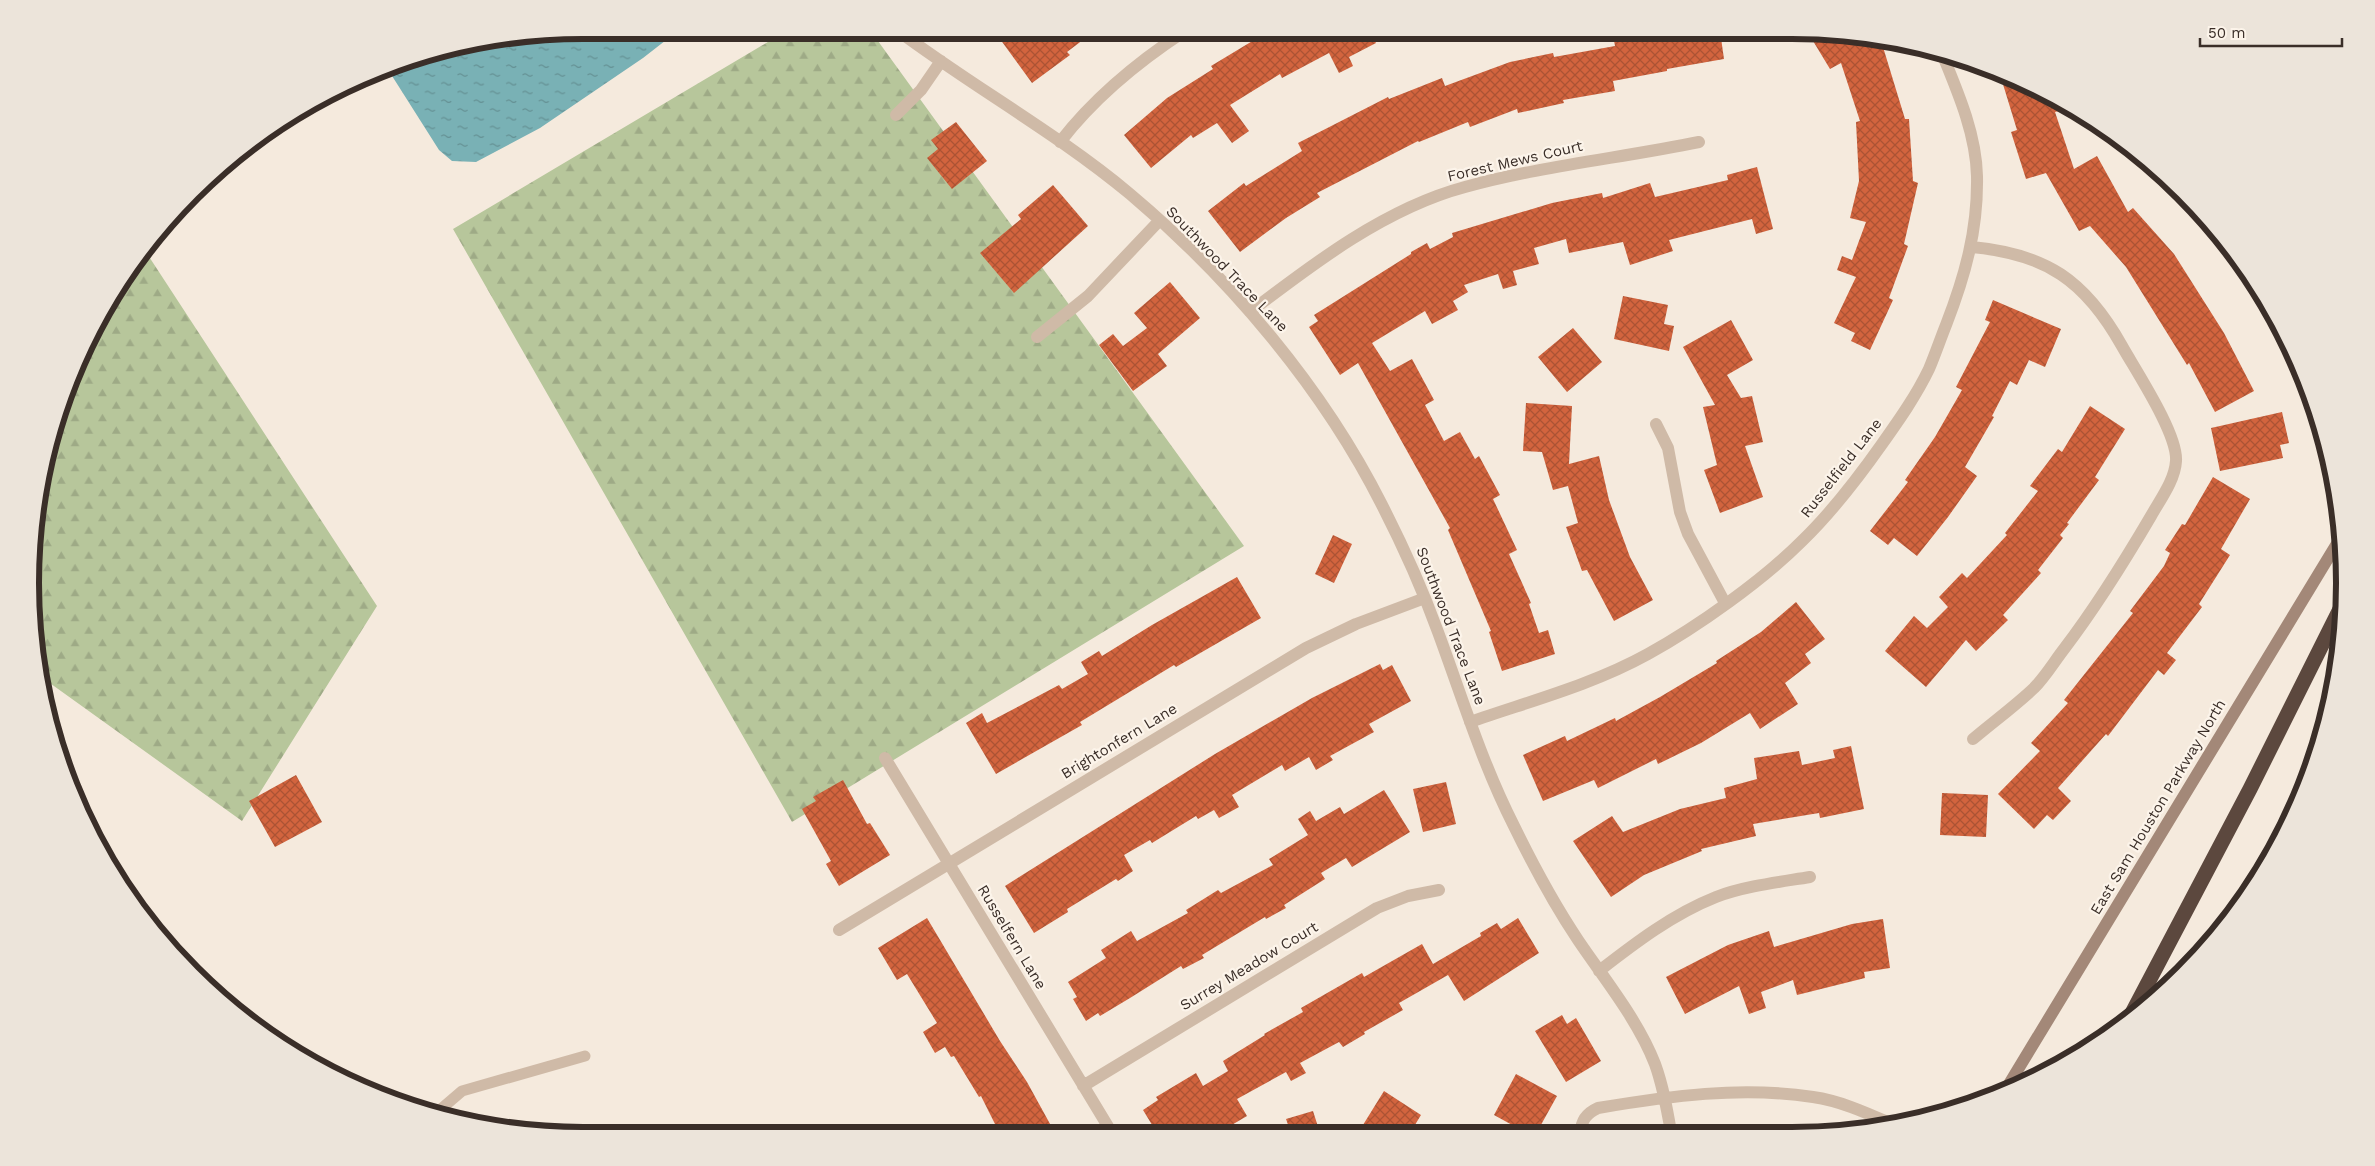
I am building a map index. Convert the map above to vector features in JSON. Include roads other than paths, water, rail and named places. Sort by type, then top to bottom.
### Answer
[{"type":"highway","points":[[2137,1003],[2246,797],[2335,619]]},
{"type":"main road","name":"East Sam Houston Parkway North","points":[[2010,1082],[2335,548]]},
{"type":"street","name":"Southwood Trace Lane","points":[[910,39],[1060,142],[1130,194],[1250,312],[1277,344],[1311,391],[1354,455],[1381,502],[1425,598],[1492,779],[1544,884],[1631,1018],[1654,1062],[1664,1096],[1670,1127]]},
{"type":"street","points":[[1060,142],[1074,123],[1114,85],[1174,39]]},
{"type":"street","points":[[896,115],[921,90],[941,61]]},
{"type":"street","name":"Russelfield Lane","points":[[1470,722],[1607,675],[1668,642],[1725,603],[1765,573],[1803,540],[1838,502],[1902,415],[1928,369],[1957,296],[1972,247],[1977,176],[1974,152],[1962,106],[1945,61]]},
{"type":"street","name":"Forest Mews Court","points":[[1250,312],[1336,249],[1398,214],[1441,195],[1464,187],[1538,170],[1699,142]]},
{"type":"street","points":[[1037,337],[1088,296],[1159,221]]},
{"type":"street","points":[[1972,247],[2005,250],[2058,271],[2091,299],[2119,341],[2167,428],[2174,445],[2176,462],[2171,479],[2123,566],[2088,618],[2034,687],[1973,739]]},
{"type":"street","points":[[1656,424],[1668,448],[1680,512],[1699,554],[1725,603]]},
{"type":"street","name":"Brightonfern Lane","points":[[839,930],[1306,648],[1356,624],[1425,598]]},
{"type":"street","name":"Russelfern Lane","points":[[885,758],[1108,1127]]},
{"type":"street","points":[[1599,971],[1641,939],[1678,916],[1717,897],[1810,877]]},
{"type":"street","name":"Surrey Meadow Court","points":[[1083,1086],[1377,908],[1408,896],[1439,890]]},
{"type":"street","points":[[1581,1127],[1589,1112],[1598,1108],[1664,1096],[1733,1092],[1814,1097],[1856,1108],[1882,1120]]},
{"type":"lane","points":[[441,1109],[462,1091],[585,1056]]},
{"type":"water","points":[[583,39],[667,39],[643,58],[540,128],[476,162],[452,161],[439,150],[391,74],[442,57],[512,43]]}]
